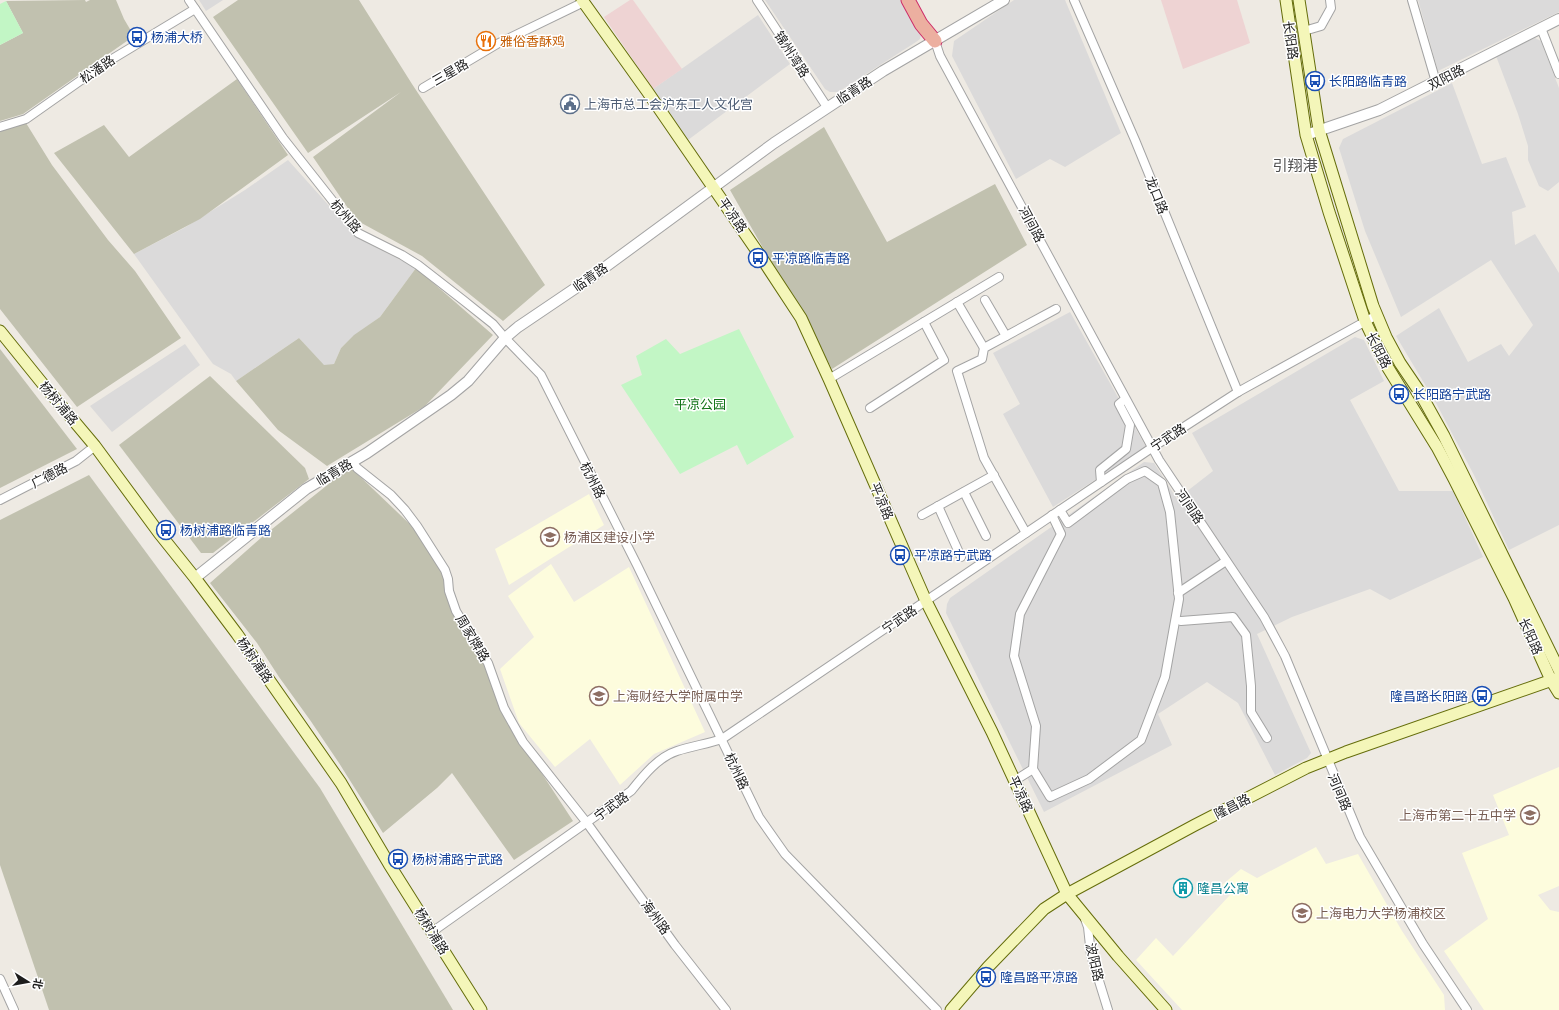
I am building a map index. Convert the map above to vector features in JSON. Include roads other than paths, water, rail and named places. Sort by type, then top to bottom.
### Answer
[{"type":"highway","points":[[908,0],[921,24],[935,41]]},
{"type":"main road","name":"长阳路","points":[[1286,0],[1306,135],[1329,212],[1365,321],[1385,363],[1437,447],[1460,490],[1555,679],[1559,693]]},
{"type":"main road","name":"长阳路","points":[[1299,0],[1319,130],[1344,214],[1377,315],[1386,337],[1400,363],[1419,391],[1444,436],[1559,670]]},
{"type":"main road","name":"平凉路","points":[[583,1],[648,91],[761,256],[801,318],[830,379],[926,601],[992,732],[1067,894],[1166,1010]]},
{"type":"main road","name":"杨树浦路","points":[[0,331],[95,446],[159,533],[237,634],[341,783],[388,864],[481,1010]]},
{"type":"main road","name":"隆昌路","points":[[951,1010],[988,967],[1044,909],[1067,894],[1286,777],[1327,760],[1555,679]]},
{"type":"street","name":"杭州路","points":[[189,0],[283,138],[358,233],[402,255],[418,265],[493,324],[541,375],[637,565],[759,817],[785,854],[937,1010]]},
{"type":"street","name":"锦州湾路","points":[[757,0],[827,107]]},
{"type":"street","name":"河间路","points":[[914,0],[935,41],[940,56],[1159,460],[1276,637],[1360,837],[1423,944],[1467,1010]]},
{"type":"street","name":"临青路","points":[[195,578],[306,489],[384,442],[451,395],[478,371],[505,338],[534,316],[589,279],[774,143],[883,71],[1004,0]]},
{"type":"street","name":"龙口路","points":[[1074,0],[1141,155],[1238,392]]},
{"type":"street","points":[[1304,31],[1321,26],[1331,8],[1330,0]]},
{"type":"street","points":[[1412,0],[1436,82]]},
{"type":"street","name":"三星路","points":[[423,88],[497,44],[583,1]]},
{"type":"street","name":"松潘路","points":[[0,127],[26,119],[104,64],[195,9]]},
{"type":"street","name":"双阳路","points":[[1306,135],[1379,110],[1559,19]]},
{"type":"street","points":[[1541,28],[1559,74]]},
{"type":"street","points":[[830,379],[999,276]]},
{"type":"street","points":[[985,300],[1006,336]]},
{"type":"street","points":[[957,302],[984,348],[982,359],[957,371],[984,458],[1026,533]]},
{"type":"street","points":[[984,348],[1056,309]]},
{"type":"street","name":"宁武路","points":[[432,932],[631,792],[639,781],[665,757],[676,751],[722,739],[1153,447],[1238,392],[1377,315]]},
{"type":"street","points":[[870,408],[944,360],[924,322]]},
{"type":"street","points":[[1101,482],[1100,470],[1126,449],[1130,425],[1119,404],[1125,399]]},
{"type":"street","name":"广德路","points":[[0,500],[76,461],[95,446]]},
{"type":"street","name":"周家牌路","points":[[352,461],[357,468],[391,495],[417,526],[445,570],[448,579],[449,591],[456,611],[488,663],[504,708],[523,742],[587,823]]},
{"type":"street","points":[[1052,515],[1061,534],[1020,614],[1014,656],[1036,726],[1033,769],[1050,797],[1089,779],[1141,740],[1165,676],[1179,599],[1170,512],[1162,483],[1145,471],[1127,479],[1068,522],[1060,510]]},
{"type":"street","points":[[922,515],[994,475]]},
{"type":"street","points":[[964,492],[986,536]]},
{"type":"street","points":[[938,506],[961,557]]},
{"type":"street","points":[[1178,593],[1226,561]]},
{"type":"street","points":[[1181,621],[1233,618],[1246,635],[1252,712],[1267,738]]},
{"type":"street","points":[[1014,781],[1033,769]]},
{"type":"street","name":"海州路","points":[[587,823],[675,945],[726,1010]]},
{"type":"street","name":"波阳路","points":[[1084,914],[1088,927],[1091,955],[1108,1010]]},
{"type":"street","points":[[0,979],[14,1010]]},
{"type":"place","name":"杨浦大桥","points":[[137,37]]},
{"type":"place","name":"雅俗香酥鸡","points":[[486,41]]},
{"type":"place","name":"长阳路临青路","points":[[1315,81]]},
{"type":"place","name":"上海市总工会沪东工人文化宫","points":[[570,104]]},
{"type":"place","name":"平凉路临青路","points":[[758,258]]},
{"type":"place","name":"长阳路宁武路","points":[[1399,394]]},
{"type":"place","name":"杨树浦路临青路","points":[[166,530]]},
{"type":"place","name":"杨浦区建设小学","points":[[550,537]]},
{"type":"place","name":"平凉路宁武路","points":[[900,555]]},
{"type":"place","name":"上海财经大学附属中学","points":[[599,696]]},
{"type":"place","name":"隆昌路长阳路","points":[[1482,696]]},
{"type":"place","name":"上海市第二十五中学","points":[[1530,815]]},
{"type":"place","name":"杨树浦路宁武路","points":[[398,859]]},
{"type":"place","name":"隆昌公寓","points":[[1183,888]]},
{"type":"place","name":"上海电力大学杨浦校区","points":[[1302,913]]},
{"type":"place","name":"隆昌路平凉路","points":[[986,977]]},
{"type":"district","name":"引翔港","points":[[1295,166]]},
{"type":"park label","name":"平凉公园","points":[[700,404]]}]
